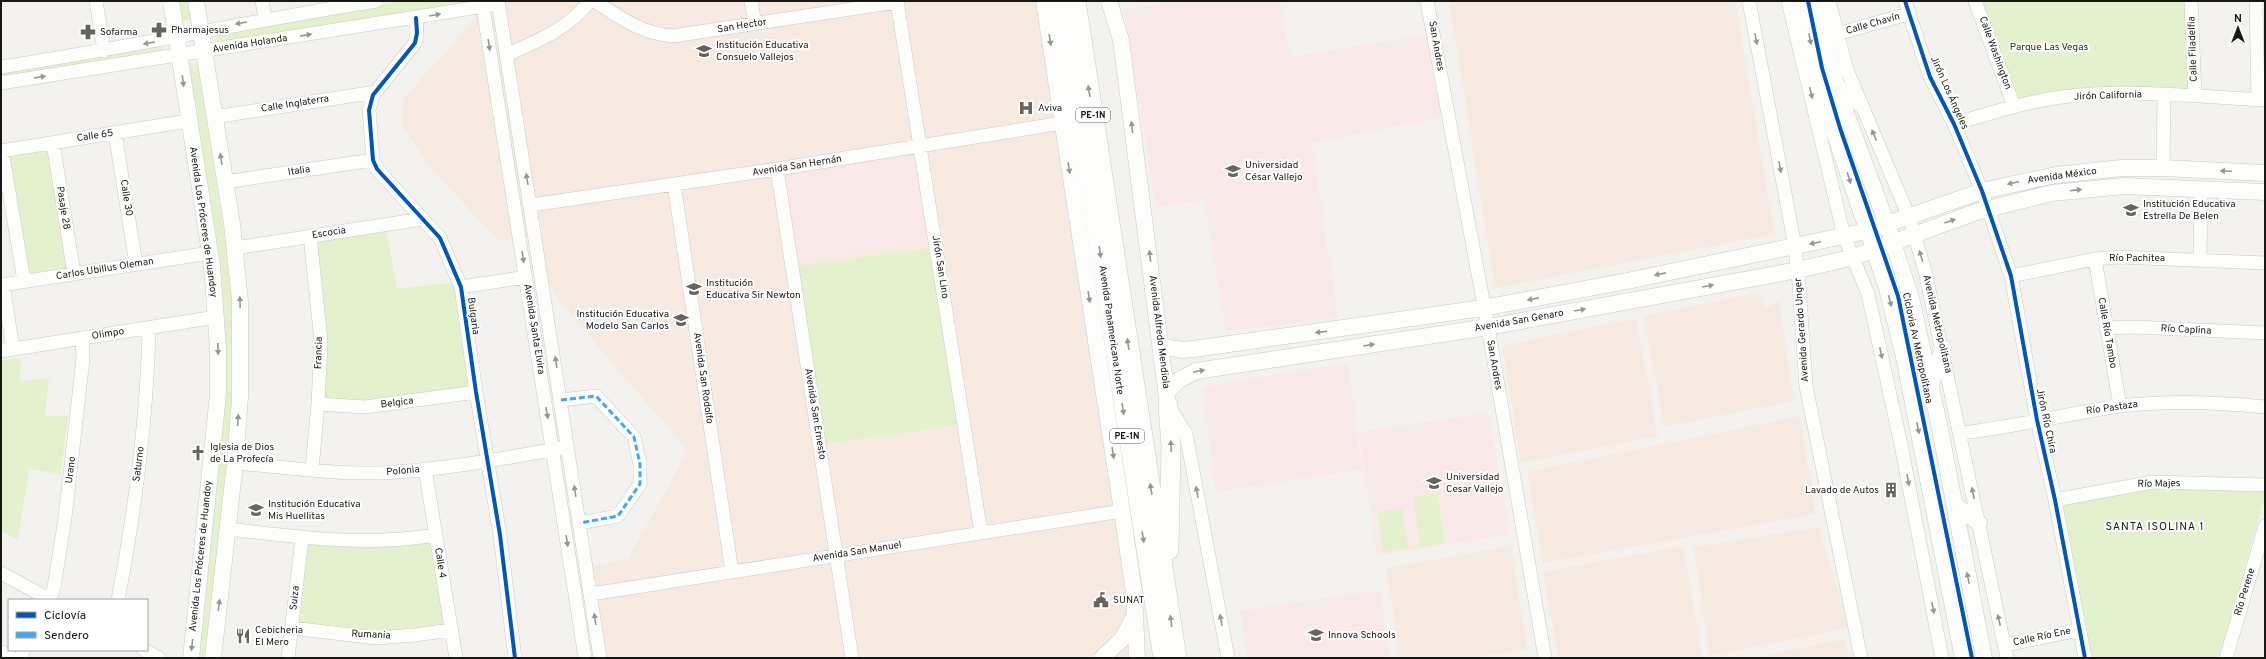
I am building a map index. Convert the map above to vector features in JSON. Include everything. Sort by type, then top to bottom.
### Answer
[{"type":"highway","name":"Avenida Panamericana Norte","points":[[1062,1],[1163,658]]},
{"type":"highway","name":"Avenida Panamericana Norte","points":[[1076,1],[1177,658]]},
{"type":"highway","points":[[1166,583],[1171,492],[1171,446],[1168,398]]},
{"type":"main road","name":"Avenida Los Próceres de Huandoy","points":[[171,1],[180,56],[188,122],[210,253],[216,318],[218,394],[191,658]]},
{"type":"main road","points":[[196,1],[236,248],[240,308],[240,397],[235,463],[213,658]]},
{"type":"main road","points":[[1044,1],[1134,592],[1137,658]]},
{"type":"main road","name":"Avenida Alfredo Mendiola","points":[[1109,1],[1121,40],[1168,398]]},
{"type":"main road","points":[[1802,1],[1815,65],[1826,108],[1887,288],[1904,357],[1963,658]]},
{"type":"main road","name":"Avenida Metropolitana","points":[[1816,1],[1837,88],[1887,224],[1911,298],[1954,504],[1984,658]]},
{"type":"main road","points":[[1837,88],[1860,104]]},
{"type":"main road","name":"Avenida México","points":[[1867,231],[1982,191],[2032,179],[2078,172],[2163,168],[2265,173]]},
{"type":"main road","name":"Avenida México","points":[[1874,250],[1989,208],[2052,193],[2124,186],[2265,192]]},
{"type":"main road","name":"Avenida San Genaro","points":[[1161,346],[1182,350],[1194,349],[1483,308],[1795,247],[1867,231]]},
{"type":"main road","name":"Avenida San Genaro","points":[[1168,398],[1179,380],[1196,371],[1488,327],[1798,270],[1854,257],[1874,250]]},
{"type":"main road","points":[[1340,329],[1342,349]]},
{"type":"main road","points":[[1930,387],[1943,348]]},
{"type":"main road","points":[[1954,504],[1979,524]]},
{"type":"main road","points":[[1102,658],[1122,639],[1134,617]]},
{"type":"main road","points":[[1,653],[10,658]]},
{"type":"street","points":[[96,1],[104,51]]},
{"type":"street","points":[[262,1],[265,19]]},
{"type":"street","name":"Avenida Holanda","points":[[1,67],[104,51],[177,38],[265,19],[376,1]]},
{"type":"street","points":[[506,55],[548,38],[573,19],[590,1]]},
{"type":"street","name":"San Hector","points":[[594,1],[637,27],[660,35],[684,35],[897,2]]},
{"type":"street","points":[[751,1],[755,24]]},
{"type":"street","name":"San Andres","points":[[1427,1],[1483,308],[1488,327],[1545,658]]},
{"type":"street","name":"Avenida Gerardo Unger","points":[[1749,1],[1795,247],[1806,386],[1861,658]]},
{"type":"street","points":[[1788,1],[1844,236],[1854,257],[1868,294],[1899,437],[1942,658]]},
{"type":"street","name":"Avenida Metropolitana","points":[[1829,1],[1847,70],[1908,218],[1931,293],[2006,652]]},
{"type":"street","name":"Calle Washington","points":[[1976,1],[2014,106]]},
{"type":"street","name":"Calle Filadelfia","points":[[2191,1],[2194,96]]},
{"type":"street","points":[[2256,1],[2261,100]]},
{"type":"street","name":"Avenida Holanda","points":[[1,83],[416,18],[498,2]]},
{"type":"street","name":"Avenida Santa Elvira","points":[[498,2],[532,205],[600,658]]},
{"type":"street","name":"Jirón San Lino","points":[[897,2],[921,146],[981,533]]},
{"type":"street","name":"Avenida Santa Elvira","points":[[482,4],[520,234],[585,658]]},
{"type":"street","name":"Calle Chavín","points":[[1837,34],[1906,7]]},
{"type":"street","name":"Jirón Los Ángeles","points":[[1906,7],[1930,77],[1954,124],[1982,191]]},
{"type":"street","name":"Bulgaria","points":[[416,18],[417,33],[415,43],[376,92],[368,110],[373,160],[377,169],[440,238],[461,287],[476,392],[500,535],[515,658]]},
{"type":"street","name":"Calle Inglaterra","points":[[214,117],[376,92]]},
{"type":"street","name":"Jirón California","points":[[1954,124],[2014,106],[2086,95],[2164,95],[2261,100]]},
{"type":"street","points":[[2163,168],[2164,95]]},
{"type":"street","name":"Calle 65","points":[[2,150],[188,122]]},
{"type":"street","name":"Avenida San Hernán","points":[[532,205],[777,169],[1062,123]]},
{"type":"street","name":"Calle 30","points":[[115,133],[136,264]]},
{"type":"street","name":"Pasaje 28","points":[[53,142],[74,274]]},
{"type":"street","points":[[2,150],[24,281]]},
{"type":"street","name":"Italia","points":[[225,182],[373,160]]},
{"type":"street","name":"Avenida San Ernesto","points":[[777,169],[852,658]]},
{"type":"street","name":"Avenida San Rodolfo","points":[[674,184],[732,572]]},
{"type":"street","points":[[2200,258],[2201,189]]},
{"type":"street","name":"Jirón Río Chira","points":[[1982,191],[2011,276],[2037,420],[2055,500],[2085,658]]},
{"type":"street","name":"Escocia","points":[[236,248],[422,219]]},
{"type":"street","points":[[520,234],[536,232]]},
{"type":"street","name":"Francia","points":[[310,236],[320,341],[318,404],[312,469]]},
{"type":"street","name":"Carlos Ubillus Oleman","points":[[2,284],[210,253]]},
{"type":"street","name":"Río Pachitea","points":[[2011,276],[2095,259],[2120,257],[2200,258],[2265,263]]},
{"type":"street","name":"Calle Río Tambo","points":[[2095,259],[2120,406]]},
{"type":"street","points":[[461,287],[526,277]]},
{"type":"street","points":[[2,284],[7,350]]},
{"type":"street","name":"Olimpo","points":[[7,350],[216,318]]},
{"type":"street","name":"Río Caplina","points":[[2106,328],[2134,327],[2265,333]]},
{"type":"street","name":"Saturno","points":[[118,599],[129,541],[140,452],[149,328]]},
{"type":"street","name":"Urano","points":[[50,599],[60,553],[66,510],[83,360],[82,338]]},
{"type":"street","name":"Belgica","points":[[318,404],[365,407],[476,392]]},
{"type":"street","points":[[561,400],[596,396],[634,437],[640,464],[640,484],[618,516],[580,523]]},
{"type":"street","name":"Avenida Alfredo Mendiola","points":[[1168,398],[1186,434],[1228,658]]},
{"type":"street","name":"Río Pastaza","points":[[1961,433],[2120,406],[2180,401],[2265,407]]},
{"type":"street","name":"Polonia","points":[[235,463],[339,472],[381,473],[425,469],[488,460],[569,446]]},
{"type":"street","name":"Calle 4","points":[[425,469],[456,658]]},
{"type":"street","name":"Río Majes","points":[[2055,500],[2153,482],[2265,485]]},
{"type":"street","name":"Avenida San Manuel","points":[[591,594],[1122,510]]},
{"type":"street","points":[[228,529],[335,541],[382,542],[435,535]]},
{"type":"street","name":"Río Perene","points":[[2226,658],[2264,530]]},
{"type":"street","name":"Suiza","points":[[288,658],[302,538]]},
{"type":"street","points":[[1,573],[48,599]]},
{"type":"street","name":"Rumania","points":[[292,628],[376,638],[451,630]]},
{"type":"street","name":"Calle Río Ene","points":[[2006,652],[2079,630]]},
{"type":"street","points":[[146,651],[159,658]]},
{"type":"shaded area","points":[[496,1],[1052,1],[1143,658],[594,658],[583,569],[628,559],[688,451],[559,301],[528,238],[497,240],[425,161],[401,123],[403,99],[476,18],[490,10]]},
{"type":"shaded area","name":"Universidad César Vallejo","points":[[1181,1],[1280,1],[1290,57],[1433,34],[1448,116],[1312,143],[1338,318],[1226,331],[1204,200],[1156,207],[1124,10]]},
{"type":"shaded area","points":[[1449,1],[1735,1],[1775,234],[1495,288]]},
{"type":"shaded area","points":[[914,156],[927,241],[798,261],[784,177]]},
{"type":"shaded area","points":[[1761,292],[1764,309],[1779,301],[1794,401],[1664,427],[1644,316]]},
{"type":"shaded area","points":[[1636,318],[1658,436],[1521,463],[1502,346]]},
{"type":"shaded area","points":[[1348,363],[1362,469],[1216,492],[1202,387]]},
{"type":"shaded area","name":"Universidad Cesar Vallejo","points":[[1488,413],[1510,534],[1377,556],[1359,432]]},
{"type":"shaded area","points":[[1800,416],[1816,514],[1543,563],[1527,472]]},
{"type":"shaded area","points":[[1819,527],[1849,628],[1709,656],[1694,547]]},
{"type":"shaded area","points":[[1511,546],[1528,649],[1473,658],[1400,658],[1386,568]]},
{"type":"shaded area","points":[[1683,546],[1702,657],[1558,658],[1543,572]]},
{"type":"shaded area","name":"Innova Schools","points":[[1380,590],[1391,658],[1248,658],[1240,611]]},
{"type":"shaded area","points":[[1845,639],[1849,658],[1751,658]]},
{"type":"green space","points":[[174,1],[188,1],[191,19],[178,22]]},
{"type":"green space","points":[[403,1],[468,1],[469,5],[217,43],[215,30]]},
{"type":"green space","name":"Parque Las Vegas","points":[[1981,1],[2185,1],[2189,91],[2100,88],[2063,90],[2017,99]]},
{"type":"green space","points":[[163,44],[163,53],[1,77],[1,68]]},
{"type":"green space","points":[[198,64],[234,299],[234,412],[204,658],[193,658],[223,388],[184,66]]},
{"type":"green space","points":[[51,146],[69,269],[26,276],[7,154]]},
{"type":"green space","points":[[386,228],[397,289],[457,282],[471,389],[362,403],[322,399],[312,238]]},
{"type":"green space","points":[[932,248],[959,425],[825,444],[798,266]]},
{"type":"green space","points":[[21,358],[20,381],[49,378],[45,416],[68,416],[61,474],[29,469],[18,540],[1,531],[1,360]]},
{"type":"green space","points":[[2145,487],[2265,488],[2265,496],[2219,658],[2089,658],[2058,503]]},
{"type":"green space","points":[[1437,493],[1445,543],[1420,547],[1413,497]]},
{"type":"green space","points":[[1402,508],[1408,548],[1383,552],[1377,512]]},
{"type":"green space","points":[[432,539],[445,626],[408,630],[389,630],[296,623],[305,541]]},
{"type":"marked path","points":[[561,400],[596,396],[634,437],[640,464],[640,484],[618,516],[580,523]]},
{"type":"cycle path","name":"Ciclovia Av Metropolitana","points":[[1808,1],[1822,68],[1840,128],[1898,296],[1972,658]]},
{"type":"cycle path","points":[[1905,1],[1930,77],[1954,124],[1982,191],[2011,276],[2037,420],[2055,500],[2085,658]]},
{"type":"cycle path","points":[[416,18],[417,33],[415,43],[373,95],[369,110],[373,160],[377,169],[440,238],[461,287],[476,392],[500,535],[515,658]]},
{"type":"place","name":"Pharmajesus","points":[[159,30]]},
{"type":"place","name":"Sofarma","points":[[88,32]]},
{"type":"place","name":"Institución Educativa Consuelo Vallejos","points":[[704,51]]},
{"type":"place","name":"Aviva","points":[[1026,108]]},
{"type":"place","name":"Universidad César Vallejo","points":[[1233,171]]},
{"type":"place","name":"Institución Educativa Estrella De Belen","points":[[2131,210]]},
{"type":"place","name":"Institución Educativa Sir Newton","points":[[694,289]]},
{"type":"place","name":"Institución Educativa Modelo San Carlos","points":[[681,320]]},
{"type":"place","name":"Iglesia de Dios de La Profecía","points":[[198,453]]},
{"type":"place","name":"Universidad Cesar Vallejo","points":[[1434,483]]},
{"type":"place","name":"Lavado de Autos","points":[[1891,490]]},
{"type":"place","name":"Institución Educativa Mis Huellitas","points":[[256,510]]},
{"type":"place","name":"SUNAT","points":[[1101,600]]},
{"type":"place","name":"Innova Schools","points":[[1316,635]]},
{"type":"place","name":"Cebicheria El Mero","points":[[243,636]]},
{"type":"district","name":"SANTA ISOLINA 1","points":[[2155,527]]}]
